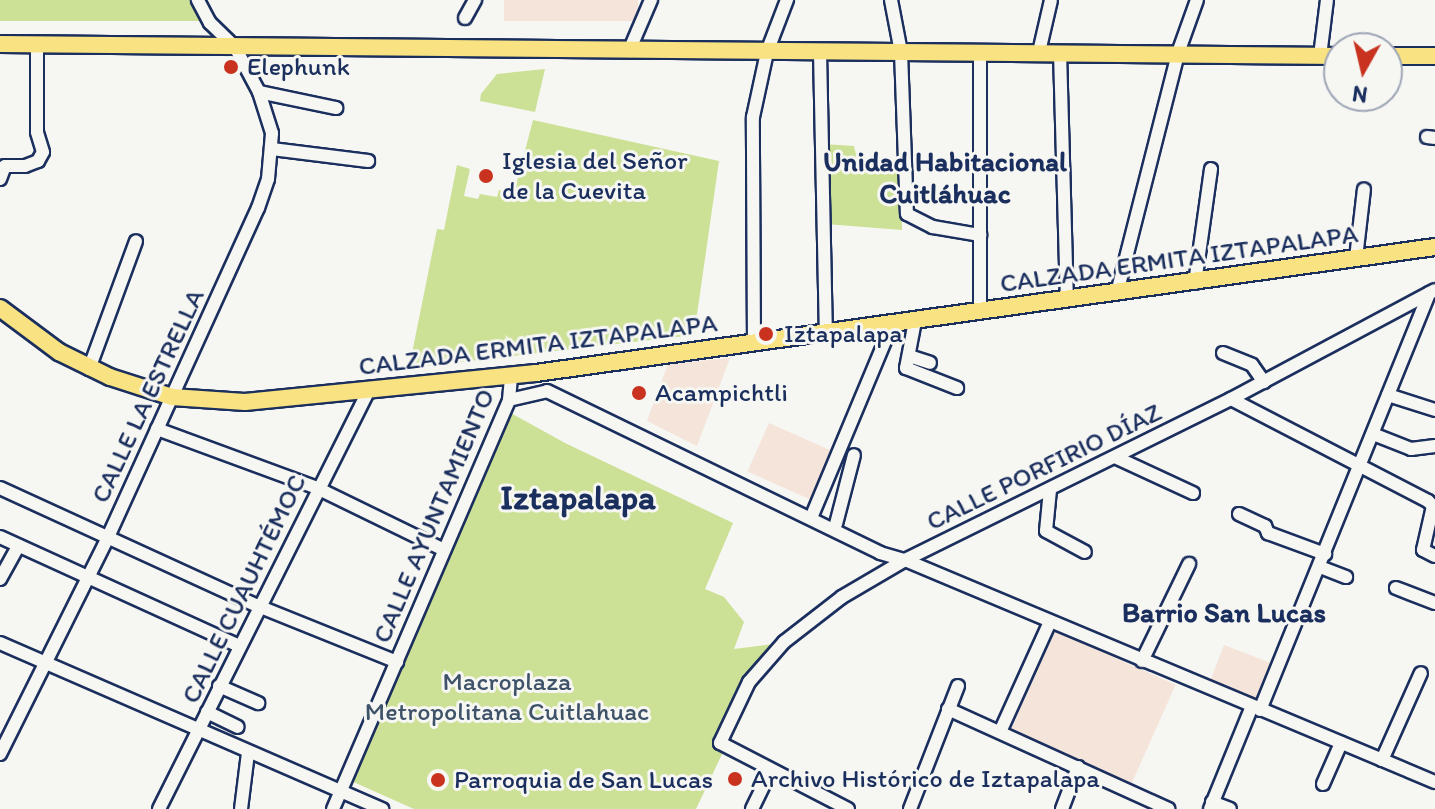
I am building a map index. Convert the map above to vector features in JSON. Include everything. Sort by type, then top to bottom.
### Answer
[{"type":"main road","points":[[0,44],[1320,56]]},
{"type":"main road","points":[[1403,56],[1435,56]]},
{"type":"main road","name":"CALZADA ERMITA IZTAPALAPA","points":[[0,308],[36,337],[89,369],[172,397],[245,402],[536,373],[1435,247]]},
{"type":"street","name":"CALLE LA ESTRELLA","points":[[0,754],[108,537],[258,208],[272,149],[272,133],[259,92],[235,47],[210,23],[198,0]]},
{"type":"street","points":[[465,18],[475,0]]},
{"type":"street","points":[[629,51],[651,0]]},
{"type":"street","points":[[754,343],[753,117],[767,52],[787,0]]},
{"type":"street","points":[[891,0],[901,52],[906,205],[912,219],[933,227],[980,235]]},
{"type":"street","points":[[1039,52],[1051,0]]},
{"type":"street","points":[[1117,293],[1178,53],[1197,0]]},
{"type":"street","points":[[1320,56],[1327,0]]},
{"type":"street","points":[[0,179],[5,166],[25,166],[38,161],[43,152],[37,132],[37,45]]},
{"type":"street","points":[[820,52],[826,334]]},
{"type":"street","points":[[980,52],[980,312]]},
{"type":"street","points":[[1060,52],[1067,300]]},
{"type":"street","points":[[259,92],[336,108]]},
{"type":"street","points":[[272,149],[368,161]]},
{"type":"street","points":[[1195,283],[1211,169]]},
{"type":"street","points":[[1356,258],[1364,189]]},
{"type":"street","points":[[89,369],[136,241]]},
{"type":"street","points":[[1230,809],[1211,806],[1320,567],[1432,291]]},
{"type":"street","name":"CALLE PORFIRIO DÍAZ","points":[[771,770],[723,747],[719,738],[749,682],[784,642],[842,597],[905,560],[1231,399],[1432,291]]},
{"type":"street","points":[[915,321],[906,368],[957,388]]},
{"type":"street","points":[[812,515],[887,336]]},
{"type":"street","points":[[1223,353],[1252,365],[1264,382]]},
{"type":"street","points":[[909,356],[930,363]]},
{"type":"street","points":[[536,373],[550,384],[891,555],[1434,779]]},
{"type":"street","name":"CALLE AYUNTAMIENTO","points":[[333,809],[509,400],[511,379],[505,375]]},
{"type":"street","name":"CALLE CUAUHTÉMOC","points":[[159,809],[369,389]]},
{"type":"street","points":[[509,400],[547,391],[836,524],[888,550],[891,555]]},
{"type":"street","points":[[1388,395],[1435,410]]},
{"type":"street","points":[[1231,399],[1433,506],[1423,550],[1435,556]]},
{"type":"street","points":[[157,429],[317,488],[444,550]]},
{"type":"street","points":[[1373,434],[1411,449],[1435,446]]},
{"type":"street","points":[[836,524],[854,455]]},
{"type":"street","points":[[1115,457],[1193,493]]},
{"type":"street","points":[[0,488],[258,606],[397,662]]},
{"type":"street","points":[[1050,490],[1046,531],[1085,552]]},
{"type":"street","points":[[1239,514],[1265,526],[1268,533],[1325,554]]},
{"type":"street","points":[[0,537],[239,646]]},
{"type":"street","points":[[0,579],[18,546]]},
{"type":"street","points":[[1142,661],[1189,564]]},
{"type":"street","points":[[1320,567],[1346,577]]},
{"type":"street","points":[[1396,588],[1435,603]]},
{"type":"street","points":[[1000,732],[1050,622]]},
{"type":"street","points":[[0,643],[382,809]]},
{"type":"street","points":[[1382,760],[1421,673]]},
{"type":"street","points":[[219,686],[258,703]]},
{"type":"street","points":[[910,809],[958,686]]},
{"type":"street","points":[[948,709],[1168,809]]},
{"type":"street","points":[[207,712],[238,727]]},
{"type":"street","points":[[1323,784],[1341,743]]},
{"type":"street","points":[[241,809],[248,753]]},
{"type":"street","points":[[1062,809],[1078,767]]},
{"type":"street","points":[[752,809],[771,770],[848,809]]},
{"type":"shaded area","points":[[504,0],[638,0],[638,21],[504,21]]},
{"type":"shaded area","points":[[730,358],[697,446],[647,421],[668,364]]},
{"type":"shaded area","points":[[769,423],[835,452],[813,501],[747,471]]},
{"type":"shaded area","points":[[1055,631],[1176,685],[1132,783],[1011,730]]},
{"type":"shaded area","points":[[1224,645],[1273,664],[1258,703],[1209,684]]},
{"type":"green space","points":[[0,0],[200,0],[200,21],[0,21]]},
{"type":"green space","points":[[545,69],[535,112],[480,101],[481,94],[497,74]]},
{"type":"green space","points":[[533,120],[719,161],[694,335],[409,368],[437,229],[444,230],[457,165],[470,169],[464,196],[478,199],[480,194],[497,197],[499,190],[514,193]]},
{"type":"green space","points":[[822,144],[854,146],[859,168],[900,170],[902,230],[826,224]]},
{"type":"green space","name":"Macroplaza Metropolitana Cuitlahuac","points":[[507,411],[565,443],[733,523],[705,589],[724,597],[744,622],[734,649],[781,643],[735,704],[715,739],[724,750],[696,809],[414,809],[349,780]]},
{"type":"place","name":"Elephunk","points":[[231,67]]},
{"type":"place","name":"Iglesia del Señor de la Cuevita","points":[[486,176]]},
{"type":"place","name":"Iztapalapa","points":[[766,334]]},
{"type":"place","name":"Acampichtli","points":[[639,393]]},
{"type":"place","name":"Archivo Histórico de Iztapalapa","points":[[735,779]]},
{"type":"place","name":"Parroquia de San Lucas","points":[[438,780]]},
{"type":"district","name":"Unidad Habitacional Cuitláhuac","points":[[945,177]]},
{"type":"district","name":"Iztapalapa","points":[[578,498]]},
{"type":"district","name":"Barrio San Lucas","points":[[1224,612]]}]
